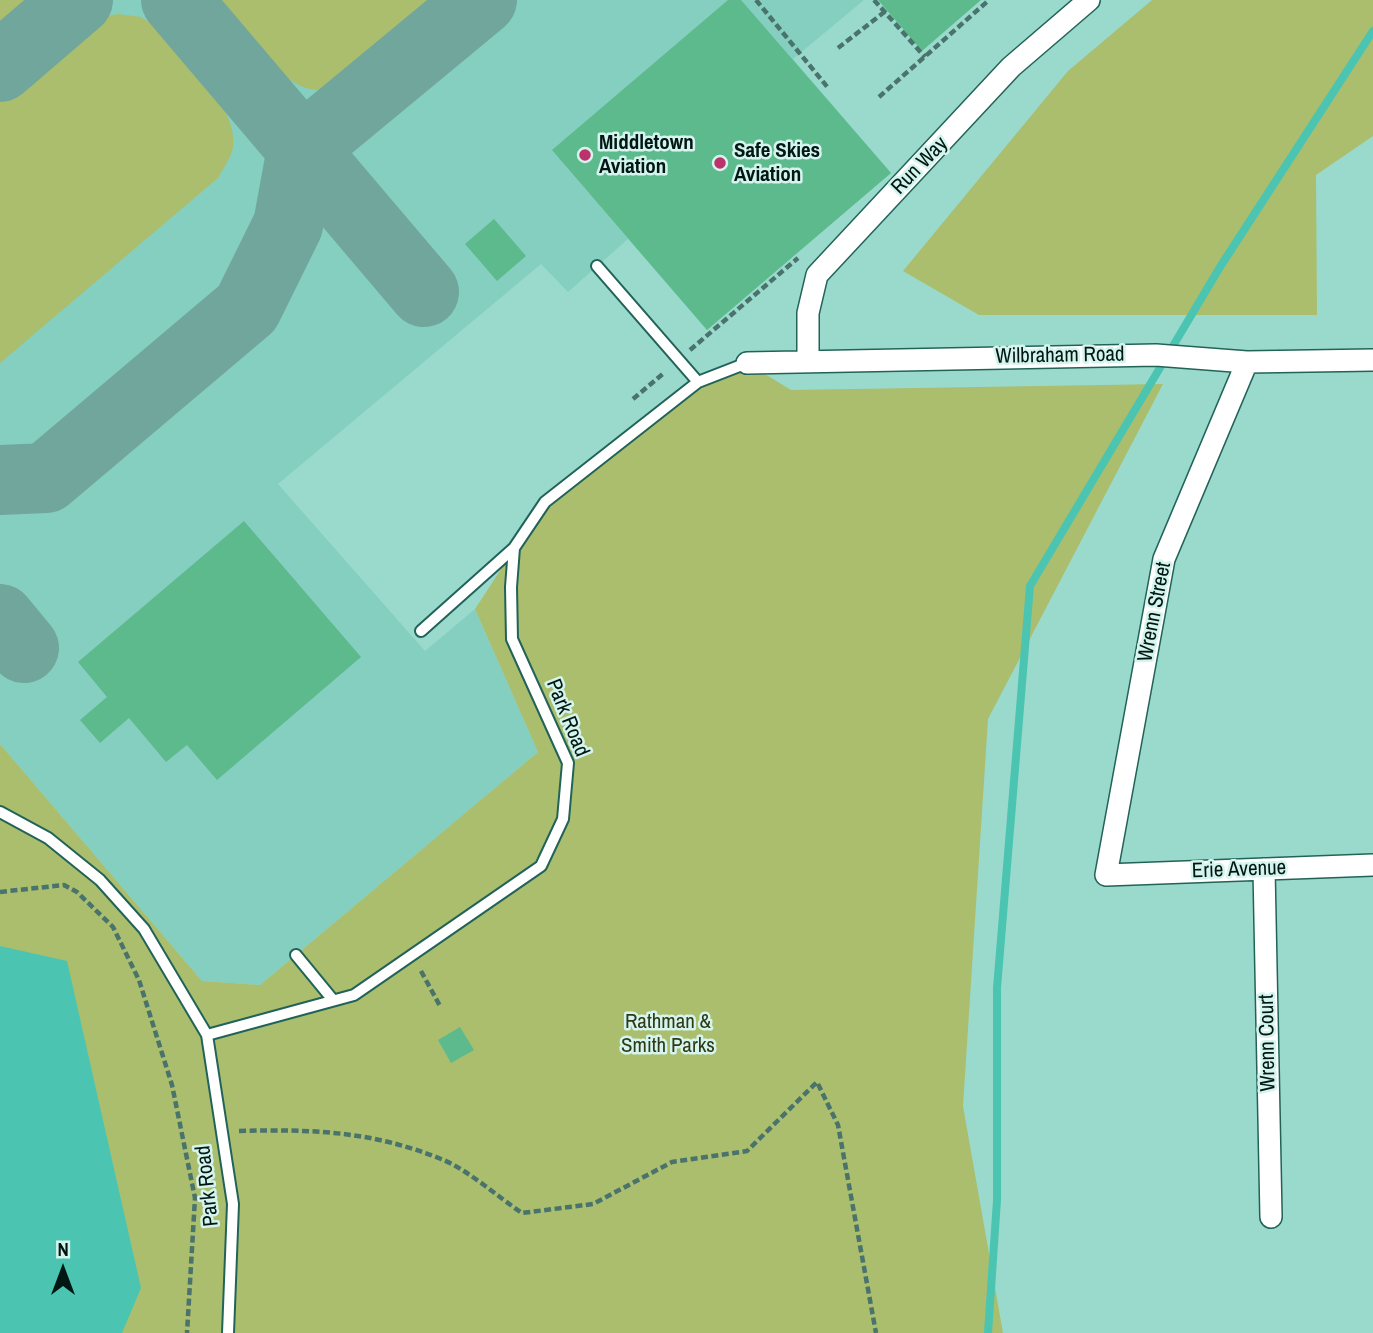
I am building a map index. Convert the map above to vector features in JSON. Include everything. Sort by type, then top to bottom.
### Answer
[{"type":"street","name":"Run Way","points":[[808,361],[808,313],[817,275],[1011,67],[1089,0]]},
{"type":"street","name":"Wilbraham Road","points":[[747,363],[1156,355],[1247,362],[1373,360]]},
{"type":"street","name":"Wrenn Street","points":[[1106,875],[1164,559],[1247,362]]},
{"type":"street","name":"Erie Avenue","points":[[1106,875],[1373,865]]},
{"type":"street","name":"Wrenn Court","points":[[1264,869],[1271,1217]]},
{"type":"lane","points":[[597,267],[698,382]]},
{"type":"lane","name":"Park Road","points":[[207,1035],[354,995],[541,866],[563,819],[568,763],[512,639],[510,587],[514,548],[545,502],[698,382],[747,363]]},
{"type":"lane","points":[[421,631],[514,548]]},
{"type":"lane","name":"Park Road","points":[[0,812],[47,838],[100,880],[144,929],[207,1035],[233,1204],[228,1333]]},
{"type":"lane","points":[[296,955],[333,1000]]},
{"type":"path","points":[[756,1],[764,0]]},
{"type":"path","points":[[874,0],[925,57]]},
{"type":"path","points":[[879,97],[989,0]]},
{"type":"path","points":[[756,1],[828,89]]},
{"type":"path","points":[[838,48],[886,11]]},
{"type":"path","points":[[634,399],[802,255]]},
{"type":"path","points":[[0,892],[64,885],[77,892],[113,927],[139,980],[172,1085],[195,1198],[187,1333]]},
{"type":"path","points":[[412,955],[440,1006]]},
{"type":"path","points":[[222,1131],[305,1129],[353,1133],[443,1160],[522,1213],[593,1203],[672,1162],[747,1151],[817,1082],[838,1125],[876,1333]]},
{"type":"shaded area","points":[[0,0],[864,0],[793,59],[891,173],[707,330],[628,239],[568,292],[541,264],[278,484],[425,651],[475,609],[538,752],[260,985],[202,981],[0,744]]},
{"type":"shaded area","points":[[0,946],[67,961],[141,1288],[122,1333],[0,1333]]},
{"type":"green space","points":[[0,0],[39,0],[0,34]]},
{"type":"green space","points":[[216,0],[442,0],[341,84],[320,90],[305,88],[276,69]]},
{"type":"green space","points":[[1152,0],[1373,0],[1373,136],[1316,175],[1317,315],[979,315],[903,271],[1068,71]]},
{"type":"green space","points":[[118,14],[141,17],[154,25],[206,82],[227,115],[233,132],[232,152],[218,178],[0,363],[0,100],[96,18]]},
{"type":"green space","name":"Rathman & Smith Parks","points":[[747,363],[791,390],[1163,384],[988,719],[963,1106],[1003,1333],[0,1333],[0,744],[202,981],[260,985],[538,752],[475,609],[545,502],[698,382]]},
{"type":"building","points":[[728,0],[741,0],[891,173],[707,330],[552,150]]},
{"type":"building","points":[[878,0],[981,0],[922,51]]},
{"type":"building","points":[[494,219],[526,256],[497,281],[465,244]]},
{"type":"building","points":[[244,521],[361,657],[217,780],[187,745],[166,762],[129,718],[100,743],[80,720],[107,697],[78,662]]},
{"type":"building","points":[[460,1027],[474,1050],[451,1063],[438,1040]]},
{"type":"waterway","points":[[988,1333],[997,1200],[997,988],[1030,586],[1220,267],[1373,31]]},
{"type":"taxiway","points":[[0,67],[78,0]]},
{"type":"taxiway","points":[[176,0],[424,292]]},
{"type":"taxiway","points":[[0,480],[46,478],[247,308],[288,225],[302,149],[482,0]]},
{"type":"taxiway","points":[[0,619],[24,648]]},
{"type":"place","name":"Middletown Aviation","points":[[585,155]]},
{"type":"place","name":"Safe Skies Aviation","points":[[720,163]]}]
